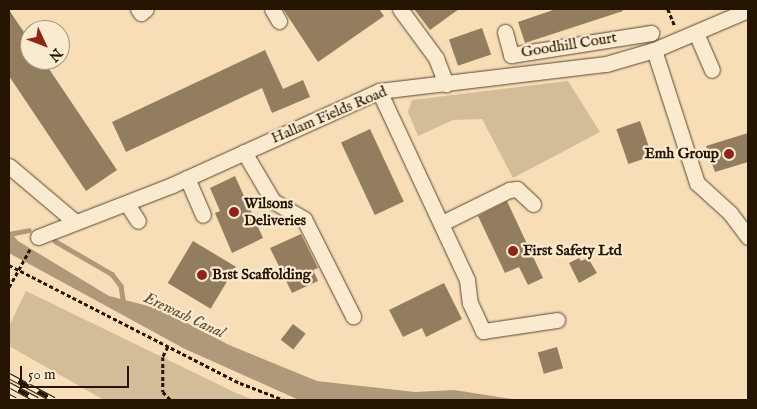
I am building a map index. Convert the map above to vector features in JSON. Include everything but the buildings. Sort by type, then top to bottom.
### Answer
[{"type":"street","points":[[138,9],[140,13],[146,9]]},
{"type":"street","points":[[400,9],[436,58],[446,84]]},
{"type":"street","name":"Hallam Fields Road","points":[[35,240],[73,220],[127,204],[379,91],[578,68],[654,50],[748,10]]},
{"type":"street","name":"Goodhill Court","points":[[505,32],[511,55],[651,33]]},
{"type":"street","points":[[696,32],[712,70]]},
{"type":"street","points":[[654,50],[697,183],[730,212],[748,237]]},
{"type":"street","points":[[379,91],[468,280],[470,303],[483,331],[557,320]]},
{"type":"street","points":[[244,152],[273,201],[304,219],[353,316]]},
{"type":"street","points":[[9,166],[73,220]]},
{"type":"street","points":[[187,178],[203,215]]},
{"type":"street","points":[[442,222],[509,190],[517,189],[533,204]]},
{"type":"street","points":[[127,204],[138,221]]},
{"type":"path","points":[[9,287],[19,265],[35,240]]},
{"type":"path","points":[[9,265],[168,347],[284,400]]},
{"type":"path","points":[[168,347],[163,357],[164,392],[171,400]]},
{"type":"shaded area","points":[[568,81],[600,132],[513,178],[482,119],[453,120],[418,136],[408,112],[412,100]]},
{"type":"shaded area","points":[[9,230],[18,241],[109,296],[160,309],[229,345],[317,381],[415,392],[454,390],[518,400],[299,400],[185,349],[9,253]]},
{"type":"shaded area","points":[[26,291],[254,400],[104,400],[9,346],[9,326]]},
{"type":"waterway","points":[[9,234],[29,230]]},
{"type":"waterway","points":[[55,241],[112,274],[121,286],[124,305]]},
{"type":"railway","points":[[9,376],[54,400]]},
{"type":"railway","points":[[9,385],[37,400]]},
{"type":"railway","points":[[9,397],[15,400]]},
{"type":"place","name":"Emh Group","points":[[729,154]]},
{"type":"place","name":"Wilsons Deliveries","points":[[234,212]]},
{"type":"place","name":"First Safety Ltd","points":[[513,251]]},
{"type":"place","name":"B1st Scaffolding","points":[[202,275]]},
{"type":"water label","name":"Erewash Canal","points":[[184,316]]}]
